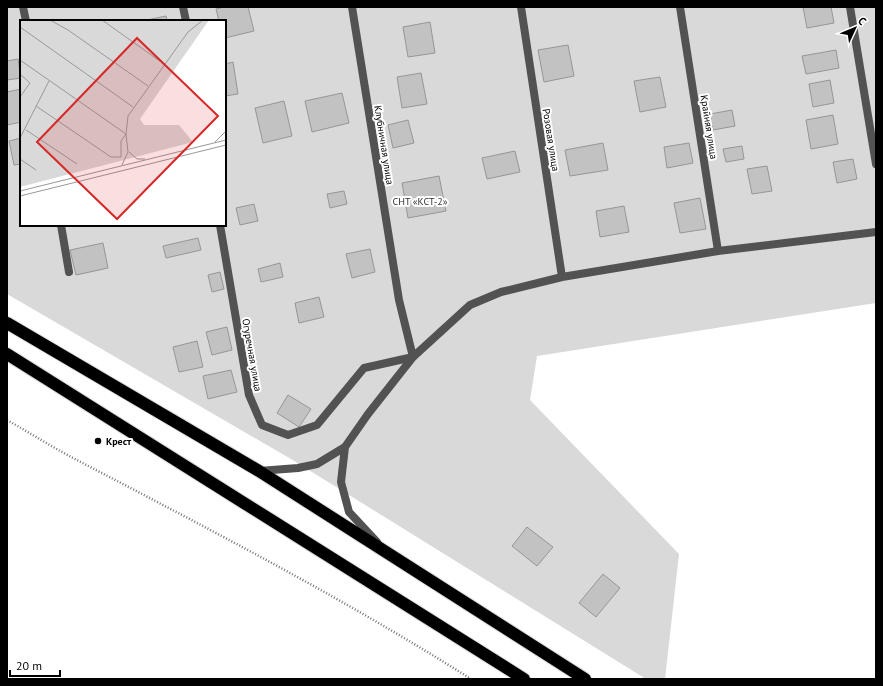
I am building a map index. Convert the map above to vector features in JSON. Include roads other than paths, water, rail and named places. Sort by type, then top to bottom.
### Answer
[{"type":"highway","points":[[7,323],[259,471],[585,679]]},
{"type":"highway","points":[[7,354],[524,679]]},
{"type":"street","points":[[23,7],[26,20]]},
{"type":"street","points":[[183,7],[186,20]]},
{"type":"street","name":"Клубничная улица","points":[[352,7],[399,300],[413,357]]},
{"type":"street","name":"Розовая улица","points":[[521,7],[562,277]]},
{"type":"street","name":"Крайняя улица","points":[[680,7],[718,251]]},
{"type":"street","points":[[850,7],[876,164]]},
{"type":"street","points":[[61,226],[69,272]]},
{"type":"street","name":"Огуречная улица","points":[[220,226],[248,395],[262,425],[288,435],[317,425],[364,368],[413,357]]},
{"type":"street","points":[[259,471],[298,468],[317,464],[345,447],[368,414],[413,357],[470,306],[501,292],[562,277],[718,251],[876,232]]},
{"type":"street","points":[[345,447],[341,482],[349,512],[388,554]]},
{"type":"place","name":"Крест","points":[[98,441]]},
{"type":"park label","name":"СНТ «КСТ-2»","points":[[420,201]]}]
